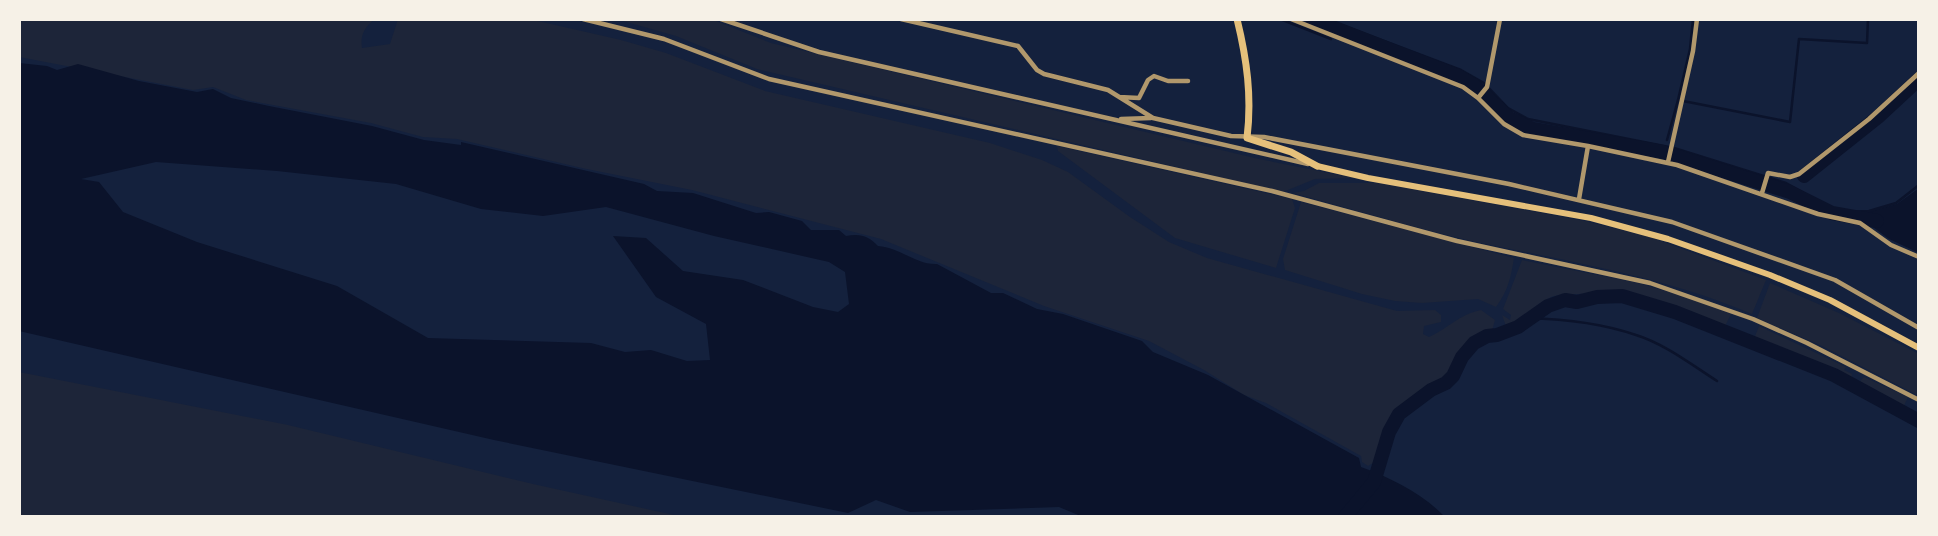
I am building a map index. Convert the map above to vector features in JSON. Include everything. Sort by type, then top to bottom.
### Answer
[{"type":"main road","points":[[1237,19],[1250,79],[1247,138],[1291,152],[1317,166],[1368,178],[1591,218],[1668,239],[1770,275],[1830,300],[1919,348]]},
{"type":"street","points":[[583,19],[664,39],[769,79],[1246,185],[1457,241],[1650,283],[1753,318],[1919,400]]},
{"type":"street","points":[[721,19],[819,52],[1317,166]]},
{"type":"street","points":[[901,19],[1018,46],[1037,70],[1044,74],[1098,86],[1153,118]]},
{"type":"street","points":[[1292,19],[1444,79],[1478,98],[1504,124],[1523,135],[1668,162],[1763,191],[1818,214],[1860,223],[1891,245],[1919,257]]},
{"type":"street","points":[[1478,98],[1487,87],[1500,19]]},
{"type":"street","points":[[1668,162],[1693,51],[1697,19]]},
{"type":"street","points":[[1763,191],[1768,173],[1790,177],[1799,174],[1869,119],[1919,73]]},
{"type":"street","points":[[1118,97],[1139,98],[1148,80],[1154,76],[1168,81],[1188,82]]},
{"type":"street","points":[[1117,120],[1132,117],[1153,118],[1247,138],[1264,137],[1579,199],[1672,222],[1777,257],[1835,280],[1919,328]]},
{"type":"street","points":[[1579,199],[1588,146]]},
{"type":"shaded area","points":[[19,19],[375,19],[364,32],[362,48],[390,44],[398,19],[529,19],[666,53],[765,91],[990,143],[1042,160],[1068,172],[1169,242],[1207,258],[1397,311],[1435,310],[1441,315],[1441,322],[1424,326],[1423,334],[1429,337],[1466,315],[1481,310],[1495,320],[1492,331],[1475,337],[1443,380],[1404,404],[1391,419],[1377,450],[1376,461],[1368,466],[1362,462],[1361,456],[1266,403],[1244,395],[1149,341],[1044,306],[881,239],[692,190],[457,139],[423,137],[371,123],[246,100],[213,87],[193,90],[19,57]]},
{"type":"shaded area","points":[[616,19],[711,19],[771,43],[1259,159],[1354,178],[1315,179],[1283,192],[757,69],[676,36]]},
{"type":"shaded area","points":[[19,63],[47,66],[57,70],[78,64],[139,81],[197,92],[213,89],[231,98],[372,126],[424,140],[461,145],[461,142],[644,184],[657,191],[693,193],[756,213],[769,212],[802,221],[811,230],[839,230],[846,236],[864,236],[878,246],[893,249],[922,262],[937,264],[991,293],[1003,293],[1037,309],[1063,314],[1142,341],[1153,352],[1208,375],[1359,458],[1361,467],[1406,487],[1445,517],[1083,517],[1059,507],[910,512],[876,500],[848,513],[494,440],[19,331]],"holes":[[[156,162],[396,184],[481,209],[543,216],[606,207],[714,236],[829,262],[845,272],[849,304],[838,312],[813,307],[743,280],[683,271],[646,238],[613,236],[656,297],[706,324],[710,360],[687,361],[651,350],[625,352],[591,343],[428,338],[337,286],[197,242],[123,212],[99,182],[81,179]]]},
{"type":"shaded area","points":[[1057,146],[1292,199],[1295,208],[1276,268],[1175,238],[1058,151]]},
{"type":"shaded area","points":[[1319,183],[1377,183],[1585,221],[1653,238],[1766,280],[1752,314],[1661,283],[1452,236],[1293,193]]},
{"type":"shaded area","points":[[1919,188],[1919,253],[1889,239],[1862,219],[1861,214],[1897,204]]},
{"type":"shaded area","points":[[1301,202],[1514,258],[1506,289],[1496,307],[1478,299],[1422,303],[1395,301],[1362,294],[1285,270],[1283,259]]},
{"type":"shaded area","points":[[1522,260],[1638,283],[1731,314],[1725,326],[1671,307],[1635,298],[1597,294],[1565,295],[1546,300],[1514,328],[1507,329],[1502,315],[1510,320],[1511,315],[1503,309]]},
{"type":"shaded area","points":[[1770,283],[1839,313],[1919,354],[1919,396],[1822,346],[1757,318]]},
{"type":"shaded area","points":[[1759,326],[1846,367],[1844,370],[1852,374],[1851,380],[1754,339]]},
{"type":"shaded area","points":[[19,372],[288,425],[683,517],[19,517]]},
{"type":"shaded area","points":[[1864,377],[1908,397],[1902,410],[1857,384]]},
{"type":"waterway","points":[[1280,19],[1331,39]]},
{"type":"waterway","points":[[1312,19],[1458,76],[1474,85],[1509,118],[1533,129],[1663,152],[1790,192],[1832,213],[1877,221]]},
{"type":"waterway","points":[[1678,100],[1690,49],[1693,19]]},
{"type":"waterway","points":[[1667,140],[1678,100],[1790,122],[1799,39],[1867,43],[1868,19]]},
{"type":"waterway","points":[[1344,26],[1461,70],[1484,83],[1508,108],[1528,119],[1674,148],[1786,183],[1830,208],[1848,212],[1869,211],[1896,203],[1919,185]]},
{"type":"waterway","points":[[1804,176],[1878,117],[1919,79]]},
{"type":"waterway","points":[[1345,517],[1374,482],[1389,432],[1399,414],[1431,390],[1446,383],[1474,343],[1487,336],[1518,327],[1548,306],[1565,300],[1577,302],[1597,297],[1622,296],[1675,312],[1834,375],[1919,421]]},
{"type":"waterway","points":[[1528,318],[1582,322],[1636,335],[1668,349],[1717,381]]}]
